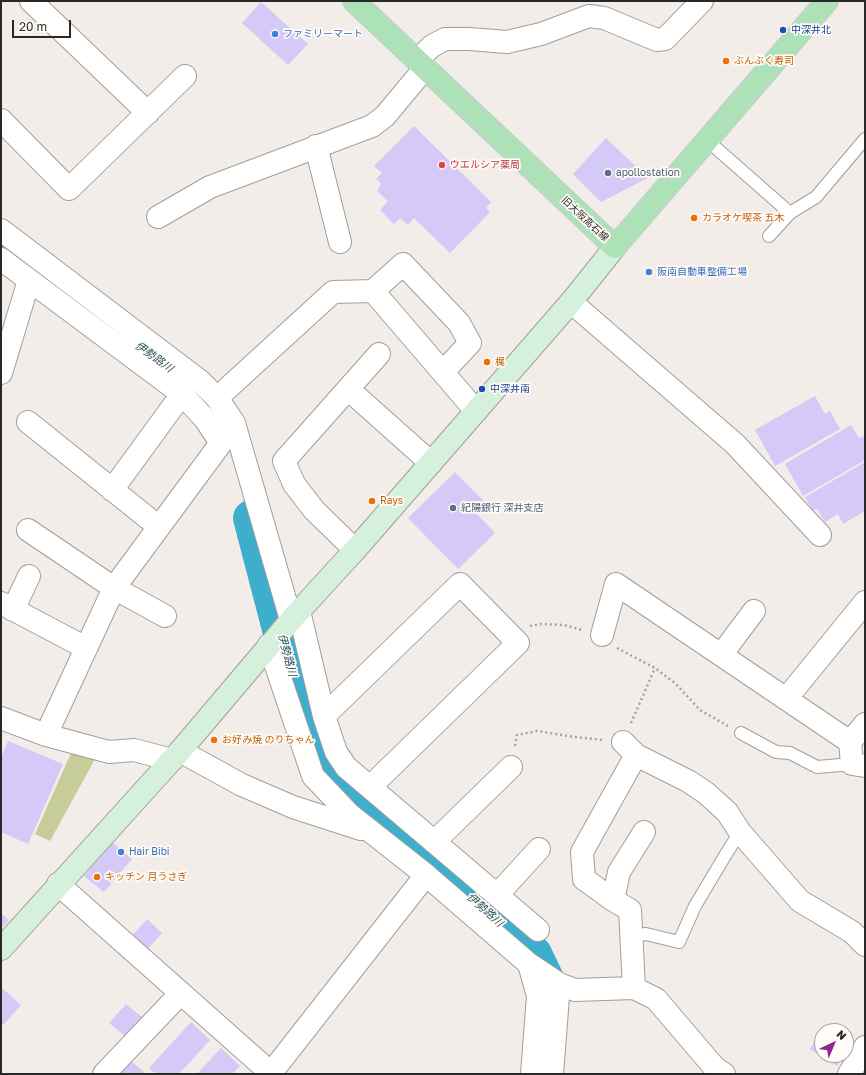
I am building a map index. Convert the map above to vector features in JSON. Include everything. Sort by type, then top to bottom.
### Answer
[{"type":"main road","name":"旧大阪高石線","points":[[354,1],[615,247],[708,141],[827,1]]},
{"type":"street","points":[[31,1],[148,113]]},
{"type":"street","points":[[158,217],[210,187],[372,126],[385,116],[432,46],[445,39],[508,42],[541,34],[589,16],[604,18],[656,40],[666,39],[702,1]]},
{"type":"street","points":[[1,120],[69,189],[185,76]]},
{"type":"street","points":[[316,146],[340,242]]},
{"type":"street","points":[[1,230],[200,381],[217,398],[234,423],[293,618],[336,752],[346,767],[538,930]]},
{"type":"street","points":[[1,949],[58,884],[176,755],[272,642],[355,550],[572,302],[615,247]]},
{"type":"street","points":[[1,259],[182,394],[205,419],[221,443],[114,588],[46,735]]},
{"type":"street","points":[[217,398],[333,292],[373,291],[403,264],[459,323],[470,343],[443,372]]},
{"type":"street","points":[[2,370],[29,280]]},
{"type":"street","points":[[373,291],[476,411]]},
{"type":"street","points":[[572,302],[734,444],[820,535]]},
{"type":"street","points":[[355,550],[314,510],[294,484],[284,461],[380,354]]},
{"type":"street","points":[[348,389],[431,463]]},
{"type":"street","points":[[112,490],[182,394]]},
{"type":"street","points":[[28,422],[159,527]]},
{"type":"street","points":[[28,530],[114,588],[164,616]]},
{"type":"street","points":[[29,576],[7,606],[86,648]]},
{"type":"street","points":[[324,716],[460,584],[518,643],[370,787]]},
{"type":"street","points":[[602,635],[616,584],[850,742],[859,765]]},
{"type":"street","points":[[786,699],[865,602]]},
{"type":"street","points":[[721,655],[754,611]]},
{"type":"street","points":[[272,642],[312,776],[350,815],[432,880],[530,964],[558,984],[575,990],[634,988],[656,1000],[715,1072]]},
{"type":"street","points":[[1,718],[46,735],[109,752],[134,750],[176,755],[293,807],[372,832]]},
{"type":"street","points":[[850,742],[865,724]]},
{"type":"street","points":[[634,988],[630,910],[613,900],[584,879],[582,852],[629,748],[688,781],[706,793],[727,812],[740,832],[800,901],[852,932],[865,945]]},
{"type":"street","points":[[434,842],[511,767]]},
{"type":"street","points":[[613,900],[619,872],[644,832]]},
{"type":"street","points":[[497,895],[539,850]]},
{"type":"street","points":[[58,884],[271,1074],[432,880],[459,863]]},
{"type":"street","points":[[530,964],[538,996],[532,1074]]},
{"type":"street","points":[[552,1074],[558,984]]},
{"type":"street","points":[[104,1074],[181,993]]},
{"type":"street","points":[[849,1074],[865,1047]]},
{"type":"lane","points":[[769,236],[790,213],[816,197],[865,139]]},
{"type":"lane","points":[[708,141],[790,213]]},
{"type":"lane","points":[[741,733],[776,752],[790,753],[817,767],[859,765]]},
{"type":"lane","points":[[632,936],[646,934],[679,942],[695,906],[740,832]]},
{"type":"path","points":[[530,628],[530,625],[541,624],[564,625]]},
{"type":"path","points":[[602,635],[617,649],[655,668],[676,684],[700,710],[741,733]]},
{"type":"path","points":[[511,767],[517,735],[537,731],[575,737],[596,738],[629,748],[655,668]]},
{"type":"green space","points":[[72,751],[95,759],[50,841],[35,834]]},
{"type":"building","name":"ファミリーマート","points":[[261,2],[308,44],[288,65],[242,23]]},
{"type":"building","points":[[414,126],[491,202],[486,208],[490,212],[450,253],[414,218],[408,225],[400,218],[394,224],[380,210],[388,201],[377,191],[381,184],[376,179],[382,173],[374,166]]},
{"type":"building","points":[[606,138],[648,178],[601,202],[573,174]]},
{"type":"building","points":[[815,396],[825,414],[830,411],[840,429],[775,466],[755,430]]},
{"type":"building","points":[[851,425],[859,438],[863,436],[865,441],[865,460],[803,496],[785,464]]},
{"type":"building","points":[[865,462],[865,511],[843,524],[838,514],[825,522],[817,509],[813,511],[805,497]]},
{"type":"building","points":[[455,472],[486,503],[476,513],[495,533],[458,569],[408,518]]},
{"type":"building","points":[[8,741],[63,764],[28,844],[1,832],[1,758]]},
{"type":"building","points":[[112,842],[132,859],[104,892],[84,876]]},
{"type":"building","points":[[1,913],[9,920],[1,929]]},
{"type":"building","points":[[147,919],[162,933],[145,952],[130,938]]},
{"type":"building","points":[[1,987],[21,1005],[3,1025],[1,1023]]},
{"type":"building","points":[[126,1004],[142,1017],[125,1036],[109,1023]]},
{"type":"building","points":[[191,1022],[210,1040],[179,1074],[156,1074],[149,1068]]},
{"type":"building","points":[[814,1042],[814,1052],[810,1049]]},
{"type":"building","points":[[221,1048],[240,1066],[232,1074],[197,1074]]},
{"type":"building","points":[[128,1058],[146,1074],[113,1074]]},
{"type":"waterway","name":"伊勢路川","points":[[1,246],[99,317]]},
{"type":"waterway","name":"伊勢路川","points":[[251,518],[311,748],[327,777],[512,932],[534,954],[548,983],[547,1001]]},
{"type":"place","name":"中深井北","points":[[783,30]]},
{"type":"place","name":"ファミリーマート","points":[[275,34]]},
{"type":"place","name":"ぶんぶく寿司","points":[[726,61]]},
{"type":"place","name":"ウエルシア薬局","points":[[442,165]]},
{"type":"place","name":"apollostation","points":[[608,173]]},
{"type":"place","name":"カラオケ喫茶 五木","points":[[694,218]]},
{"type":"place","name":"阪南自動車整備工場","points":[[649,272]]},
{"type":"place","name":"梶","points":[[487,362]]},
{"type":"place","name":"中深井南","points":[[482,389]]},
{"type":"place","name":"Rays","points":[[372,501]]},
{"type":"place","name":"紀陽銀行 深井支店","points":[[453,508]]},
{"type":"place","name":"お好み焼 のりちゃん","points":[[214,740]]},
{"type":"place","name":"Hair Bibi","points":[[121,852]]},
{"type":"place","name":"キッチン 月うさぎ","points":[[97,877]]}]
